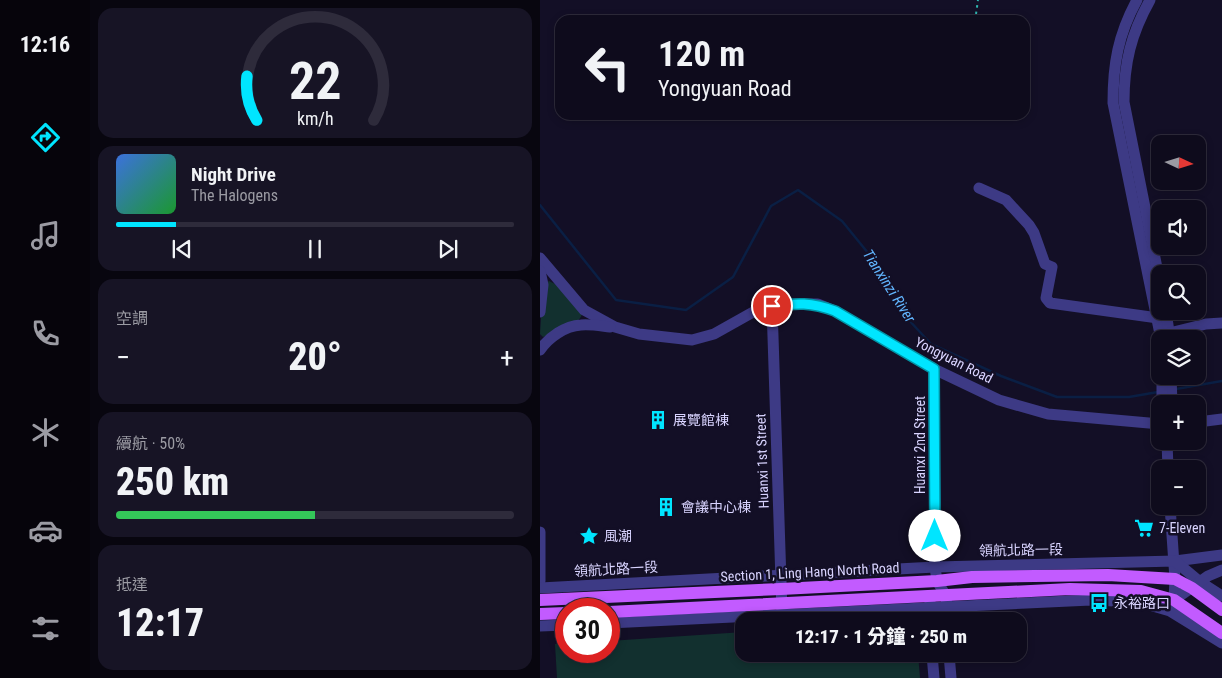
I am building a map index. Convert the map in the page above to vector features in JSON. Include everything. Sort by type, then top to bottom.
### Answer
[{"type":"main road","name":"Section 1, Ling Hang North Road","points":[[540,600],[937,581],[972,577],[1108,575],[1175,580],[1196,585],[1222,610]]},
{"type":"main road","points":[[620,612],[782,610],[946,602],[1070,590],[1123,590],[1141,591],[1172,605],[1222,633]]},
{"type":"main road","points":[[540,614],[555,613]]},
{"type":"street","points":[[1137,0],[1121,33],[1117,50],[1113,76],[1113,103],[1155,265]]},
{"type":"street","points":[[1150,0],[1135,29],[1128,54],[1124,76],[1124,102],[1132,171],[1152,265]]},
{"type":"street","points":[[979,188],[1006,200],[1034,233],[1044,264],[1052,267],[1046,298],[1050,303],[1151,314]]},
{"type":"street","name":"Yongyuan Road","points":[[540,258],[584,310],[614,327],[639,334],[692,340],[714,334],[755,311],[772,306],[818,304],[835,311],[934,369],[999,400],[1048,414],[1151,423]]},
{"type":"street","points":[[540,271],[542,285],[540,312]]},
{"type":"street","name":"Huanxi 1st Street","points":[[772,306],[782,610]]},
{"type":"street","points":[[1186,330],[1206,324],[1222,323]]},
{"type":"street","points":[[540,350],[546,341],[561,331],[580,324],[614,327]]},
{"type":"street","name":"Huanxi 2nd Street","points":[[934,369],[935,567],[937,581]]},
{"type":"street","points":[[1206,421],[1222,419]]},
{"type":"street","points":[[1170,515],[1175,580],[1172,605]]},
{"type":"street","points":[[540,532],[540,581]]},
{"type":"street","name":"領航北路一段","points":[[540,588],[935,567],[1174,561],[1222,555]]},
{"type":"street","points":[[1174,561],[1196,585],[1222,596]]},
{"type":"street","points":[[1172,605],[1208,576],[1222,570]]},
{"type":"street","points":[[937,581],[946,602],[947,612]]},
{"type":"street","points":[[930,612],[930,602],[937,581]]},
{"type":"street","points":[[1172,605],[1222,643]]},
{"type":"street","points":[[620,622],[782,610]]},
{"type":"street","points":[[540,626],[555,625]]},
{"type":"street","points":[[933,662],[934,678]]},
{"type":"street","points":[[950,662],[951,678]]},
{"type":"path","points":[[976,14],[978,0]]},
{"type":"green space","points":[[549,281],[555,284],[582,314],[577,322],[572,325],[543,337],[540,334],[543,286]]},
{"type":"green space","points":[[735,633],[735,662],[919,662],[920,678],[557,678],[556,663],[620,663],[620,640]]},
{"type":"waterway","name":"Tianxinzi River","points":[[540,205],[616,300],[686,310],[733,277],[771,206],[798,190],[842,221],[877,264],[907,318],[931,344],[1001,376],[1057,397],[1129,397],[1158,392]]},
{"type":"waterway","name":"Tianxinzi River","points":[[1176,389],[1222,381]]},
{"type":"place","name":"展覽館棟","points":[[658,420]]},
{"type":"place","name":"會議中心棟","points":[[666,507]]},
{"type":"place","name":"7-Eleven","points":[[1144,528]]},
{"type":"place","name":"風潮","points":[[589,536]]},
{"type":"place","name":"永裕路口","points":[[1099,603]]},
{"type":"route","points":[[772,306],[818,304],[835,311],[934,369],[935,536]]}]
